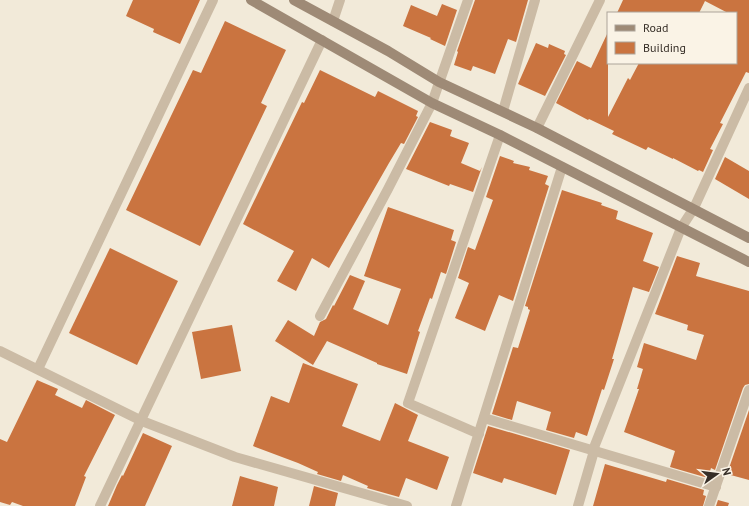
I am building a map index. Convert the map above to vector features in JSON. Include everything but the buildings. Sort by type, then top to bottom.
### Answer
[{"type":"main road","points":[[251,0],[432,103],[500,135],[749,262]]},
{"type":"main road","points":[[294,0],[388,51],[439,82],[537,128],[694,208],[749,238]]},
{"type":"street","points":[[38,369],[213,0]]},
{"type":"street","points":[[333,21],[340,0]]},
{"type":"street","points":[[320,316],[432,103],[468,0]]},
{"type":"street","points":[[502,111],[536,0]]},
{"type":"street","points":[[537,128],[600,0]]},
{"type":"street","points":[[100,506],[142,421],[322,40]]},
{"type":"street","points":[[578,506],[594,451],[596,451],[594,450],[681,228],[694,208],[749,88]]},
{"type":"street","points":[[479,434],[408,403],[500,135]]},
{"type":"street","points":[[456,506],[562,167]]},
{"type":"street","points":[[0,351],[142,421],[236,457],[406,506]]},
{"type":"street","points":[[709,506],[749,390]]},
{"type":"street","points":[[484,418],[716,487]]}]
